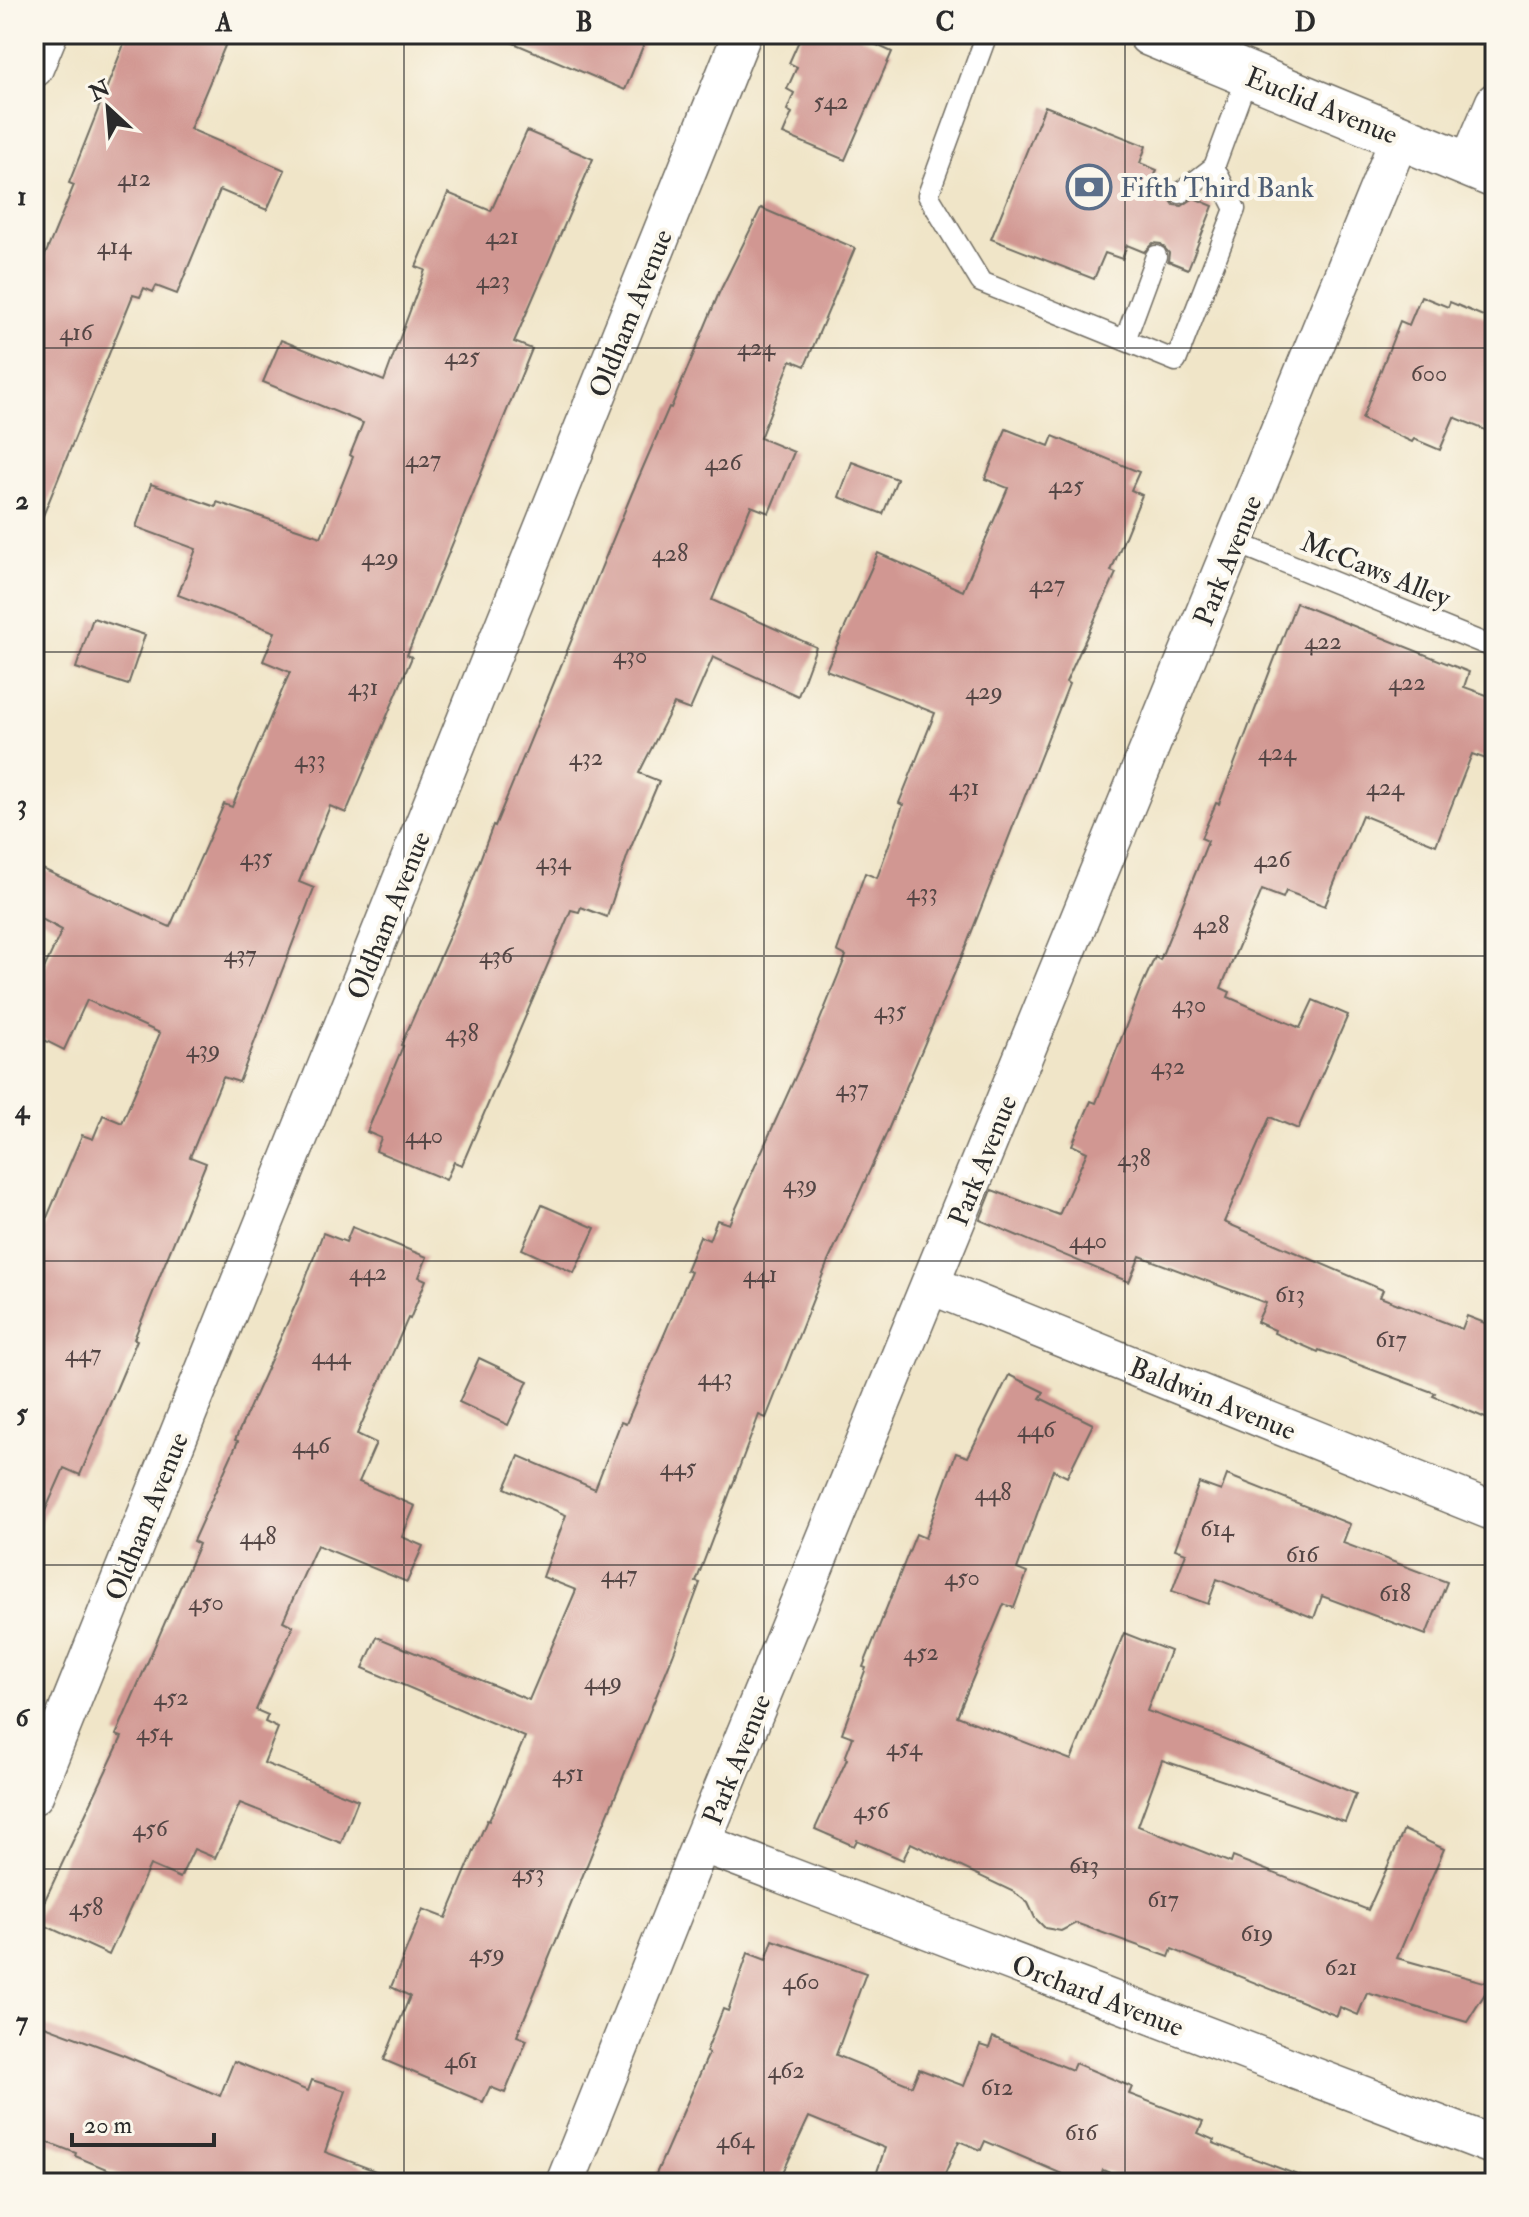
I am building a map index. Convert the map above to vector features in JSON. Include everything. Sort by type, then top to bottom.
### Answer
[{"type":"main road","name":"Euclid Avenue","points":[[1150,34],[1232,57],[1400,137],[1482,170]]},
{"type":"street","points":[[34,68],[48,34]]},
{"type":"street","name":"Oldham Avenue","points":[[34,1795],[742,34]]},
{"type":"street","points":[[1482,170],[1495,102]]},
{"type":"street","name":"Park Avenue","points":[[565,2183],[701,1843],[1400,137]]},
{"type":"street","name":"Baldwin Avenue","points":[[931,1285],[1495,1512]]},
{"type":"street","name":"Orchard Avenue","points":[[701,1843],[1495,2146]]},
{"type":"lane","points":[[987,34],[928,195],[981,282],[1176,361],[1235,209],[1214,167],[1232,57]]},
{"type":"lane","points":[[1483,34],[1495,39]]},
{"type":"lane","points":[[1180,193],[1214,167]]},
{"type":"lane","points":[[1125,340],[1156,256]]},
{"type":"lane","name":"McCaws Alley","points":[[1235,542],[1495,648]]},
{"type":"building","points":[[128,34],[230,34],[190,129],[285,170],[267,210],[220,190],[177,294],[156,286],[153,292],[144,288],[140,297],[133,295],[34,533],[34,282],[74,185],[69,183]]},
{"type":"building","points":[[492,34],[648,34],[625,90]]},
{"type":"building","points":[[802,34],[853,34],[892,52],[845,160],[783,134],[792,113],[787,110],[794,93],[787,89],[797,67],[789,63]]},
{"type":"building","name":"Fifth Third Bank","points":[[1045,106],[1146,146],[1140,163],[1157,170],[1152,182],[1168,188],[1167,195],[1174,205],[1182,206],[1194,198],[1213,206],[1188,269],[1168,261],[1169,253],[1161,244],[1153,243],[1144,252],[1127,245],[1122,259],[1105,253],[1094,279],[991,239]]},
{"type":"building","points":[[527,131],[593,159],[514,342],[532,349],[407,655],[412,657],[346,813],[330,806],[299,882],[314,888],[239,1082],[223,1077],[190,1157],[206,1163],[134,1339],[137,1340],[80,1475],[64,1468],[34,1536],[34,1248],[82,1135],[93,1139],[103,1115],[122,1123],[160,1033],[87,1000],[64,1050],[34,1035],[34,990],[62,930],[34,915],[34,865],[170,927],[224,804],[232,807],[290,672],[263,661],[275,632],[178,595],[196,549],[136,527],[151,484],[216,507],[217,502],[321,537],[363,423],[263,382],[281,340],[384,381],[425,270],[416,267],[448,193],[491,211]]},
{"type":"building","points":[[761,208],[855,248],[805,366],[791,360],[760,438],[794,452],[769,513],[751,506],[712,600],[816,647],[798,696],[713,657],[690,710],[674,704],[639,773],[659,781],[628,854],[607,917],[581,907],[579,912],[571,910],[462,1165],[454,1162],[446,1180],[376,1151],[381,1138],[367,1132],[632,493],[719,293]]},
{"type":"building","points":[[1421,296],[1448,307],[1450,302],[1495,321],[1495,434],[1454,417],[1440,450],[1414,439],[1412,442],[1362,419],[1400,321],[1409,325]]},
{"type":"building","points":[[1006,429],[1049,446],[1053,436],[1139,472],[1131,490],[1142,495],[1111,571],[1116,573],[1066,682],[1069,684],[966,946],[827,1264],[766,1418],[759,1415],[696,1582],[700,1583],[673,1655],[517,2036],[527,2040],[505,2093],[490,2087],[483,2102],[384,2060],[410,1996],[391,1987],[423,1909],[446,1918],[525,1737],[363,1668],[377,1637],[529,1700],[576,1590],[543,1577],[566,1515],[505,1488],[519,1456],[595,1489],[621,1422],[626,1424],[691,1272],[686,1270],[700,1236],[709,1240],[717,1220],[729,1224],[846,956],[837,951],[865,873],[877,878],[903,805],[899,803],[935,713],[826,670],[878,553],[963,591],[1008,488],[985,479]]},
{"type":"building","points":[[852,462],[897,479],[883,514],[839,497]]},
{"type":"building","points":[[1296,603],[1469,672],[1464,687],[1495,698],[1495,762],[1472,754],[1436,845],[1362,815],[1325,906],[1286,891],[1283,898],[1262,890],[1221,988],[1230,992],[1228,997],[1300,1028],[1313,1000],[1348,1015],[1298,1129],[1270,1117],[1224,1222],[1383,1290],[1380,1297],[1462,1329],[1467,1316],[1495,1327],[1495,1422],[1433,1396],[1435,1393],[1318,1352],[1274,1333],[1275,1330],[1257,1322],[1266,1303],[1140,1256],[1129,1282],[980,1220],[992,1190],[1059,1215],[1087,1152],[1072,1145],[1091,1101],[1096,1103],[1155,957],[1160,960],[1208,841],[1201,838],[1216,803],[1219,804]]},
{"type":"building","points":[[93,618],[145,635],[128,685],[76,668]]},
{"type":"building","points":[[542,1205],[595,1228],[574,1273],[522,1249]]},
{"type":"building","points":[[352,1227],[427,1257],[419,1277],[426,1280],[357,1434],[376,1443],[359,1482],[415,1506],[402,1537],[423,1546],[407,1582],[317,1545],[283,1621],[293,1626],[256,1710],[268,1715],[265,1722],[278,1728],[264,1763],[358,1800],[341,1843],[240,1803],[215,1858],[194,1849],[180,1878],[150,1865],[109,1955],[35,1921],[122,1737],[116,1735],[199,1544],[193,1541],[298,1299],[323,1233],[346,1242]]},
{"type":"building","points":[[479,1358],[528,1381],[508,1425],[459,1402]]},
{"type":"building","points":[[1009,1375],[1044,1392],[1040,1398],[1093,1424],[1067,1477],[1053,1470],[1017,1569],[1027,1573],[1014,1608],[1004,1604],[957,1716],[1071,1760],[1124,1633],[1170,1651],[1147,1711],[1215,1735],[1356,1794],[1345,1822],[1162,1760],[1138,1826],[1231,1863],[1233,1857],[1368,1910],[1404,1830],[1444,1849],[1397,1958],[1491,1984],[1467,2022],[1367,1993],[1358,2015],[1340,2007],[1337,2016],[1172,1949],[1169,1957],[1076,1923],[1061,1931],[1045,1928],[1035,1918],[1028,1903],[1014,1892],[911,1843],[903,1860],[857,1840],[854,1846],[815,1829],[847,1759],[853,1737],[842,1733],[866,1668],[863,1667],[916,1534],[925,1538],[956,1453],[968,1457]]},
{"type":"building","points":[[1227,1475],[1350,1524],[1343,1543],[1447,1582],[1426,1635],[1322,1596],[1314,1618],[1217,1579],[1208,1604],[1172,1591],[1186,1553],[1175,1549],[1199,1483],[1221,1491]]},
{"type":"building","points":[[773,1940],[866,1973],[836,2055],[912,2086],[919,2069],[964,2086],[980,2045],[989,2048],[993,2037],[1072,2070],[1075,2063],[1132,2087],[1129,2094],[1203,2122],[1198,2133],[1214,2140],[1213,2143],[1308,2179],[1307,2183],[1134,2183],[1103,2170],[1098,2183],[1083,2183],[985,2141],[981,2150],[959,2141],[941,2183],[898,2183],[876,2175],[885,2148],[809,2117],[778,2183],[652,2183],[709,2053],[706,2052],[723,2009],[728,2011],[748,1953],[766,1960]]},
{"type":"building","points":[[34,2022],[220,2096],[234,2061],[308,2091],[312,2080],[346,2091],[325,2152],[397,2179],[396,2183],[140,2183],[75,2156],[76,2153],[34,2137]]},
{"type":"place","name":"Fifth Third Bank","points":[[1089,187]]}]
